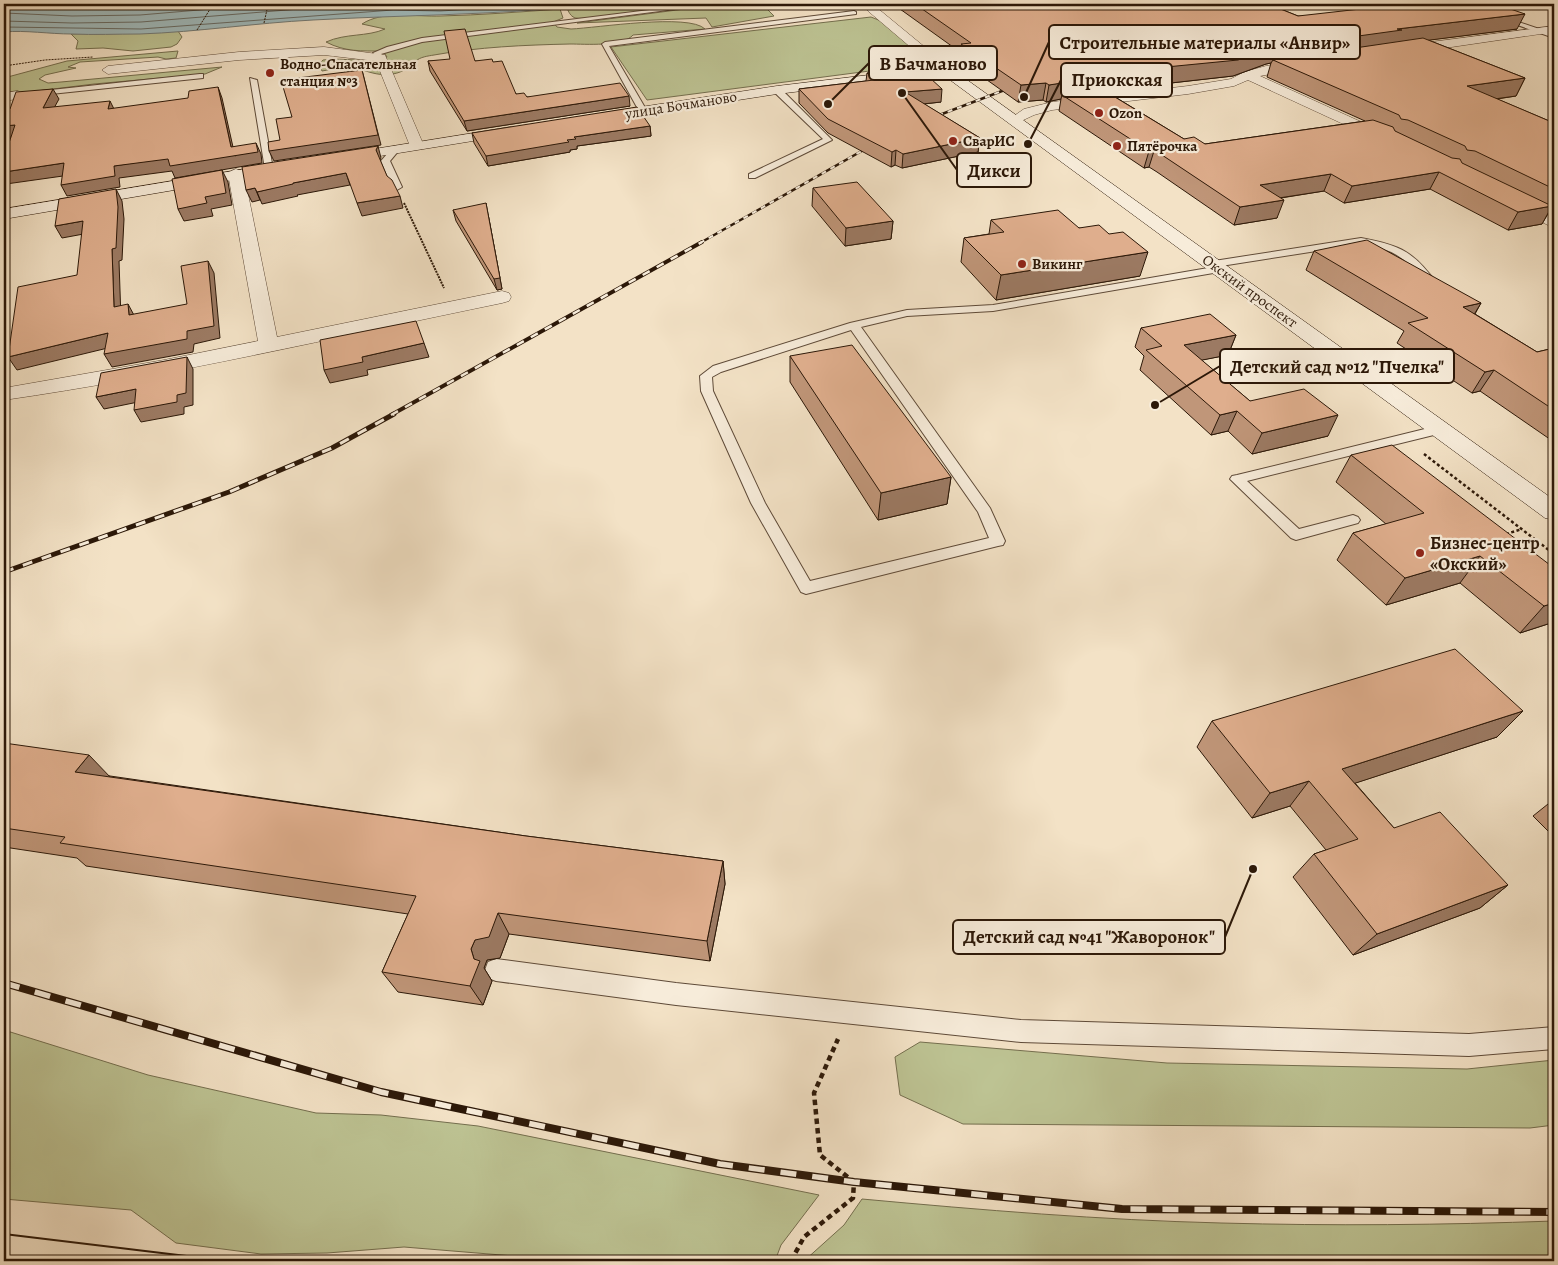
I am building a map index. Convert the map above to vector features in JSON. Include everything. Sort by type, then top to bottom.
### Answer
[{"type":"street","name":"Окский проспект","points":[[872,9],[946,70],[1554,512]]},
{"type":"street","points":[[1388,54],[1431,46],[1554,29]]},
{"type":"street","points":[[108,70],[239,56],[324,51],[381,58],[418,146]]},
{"type":"street","points":[[1015,120],[1029,112],[1052,106],[1188,90],[1234,82],[1248,74],[1266,70],[1322,62]]},
{"type":"street","name":"улица Бочманово","points":[[584,120],[777,90],[946,70]]},
{"type":"street","points":[[1248,74],[1393,142]]},
{"type":"street","points":[[328,160],[525,129]]},
{"type":"street","points":[[4,214],[298,165]]},
{"type":"street","points":[[236,174],[269,345]]},
{"type":"street","points":[[1494,193],[1554,223]]},
{"type":"street","points":[[4,394],[164,366],[502,297]]},
{"type":"lane","points":[[381,58],[378,53],[389,48],[422,40],[711,4]]},
{"type":"lane","points":[[1461,4],[1554,36]]},
{"type":"lane","points":[[643,111],[605,44],[854,13]]},
{"type":"lane","points":[[13,98],[200,76]]},
{"type":"lane","points":[[253,80],[269,169]]},
{"type":"lane","points":[[752,176],[828,140],[777,90]]},
{"type":"lane","points":[[396,149],[385,161],[397,187]]},
{"type":"lane","points":[[854,326],[985,511],[998,541],[806,588],[758,503],[707,391],[706,376],[717,369],[854,326],[907,313],[993,308],[1361,240],[1385,245],[1408,256],[1439,292]]},
{"type":"lane","points":[[1353,520],[1296,535],[1237,479],[1441,429]]},
{"type":"lane","points":[[496,970],[676,994],[1021,1031],[1469,1045],[1554,1038]]},
{"type":"path","points":[[264,23],[268,5]]},
{"type":"path","points":[[197,30],[212,6]]},
{"type":"path","points":[[397,187],[453,307]]},
{"type":"path","points":[[1504,535],[1522,529]]},
{"type":"path","points":[[791,1261],[804,1237],[853,1198],[854,1182],[820,1155],[814,1093],[849,1012]]},
{"type":"green space","points":[[588,4],[705,4],[590,18],[573,17],[567,8]]},
{"type":"green space","points":[[723,4],[762,4],[774,16],[712,27],[706,18],[577,23]]},
{"type":"green space","points":[[560,9],[563,18],[553,22],[557,27],[571,29],[641,23],[681,22],[696,24],[705,29],[633,35],[628,39],[603,44],[519,46],[451,52],[422,58],[403,71],[389,75],[376,74],[351,67],[322,71],[319,64],[323,60],[372,60],[387,57],[383,51],[347,49],[326,42],[341,37],[385,29],[362,24],[380,17],[400,15],[470,15]]},
{"type":"green space","points":[[871,17],[881,21],[931,63],[647,100],[611,47]]},
{"type":"green space","points":[[178,31],[182,37],[177,44],[171,47],[133,51],[103,48],[76,49],[78,41],[71,34]]},
{"type":"green space","points":[[178,51],[176,58],[166,59],[158,57],[80,62],[68,67],[76,68],[45,75],[39,79],[48,83],[222,67],[205,74],[94,84],[4,95],[4,78],[67,61]]},
{"type":"green space","points":[[4,1030],[148,1075],[316,1113],[381,1115],[478,1126],[819,1195],[781,1245],[775,1261],[574,1261],[404,1247],[327,1253],[261,1254],[176,1243],[131,1210],[4,1199]]},
{"type":"green space","points":[[920,1042],[1167,1063],[1467,1069],[1554,1060],[1554,1125],[1530,1128],[963,1124],[900,1095],[895,1057]]},
{"type":"green space","points":[[862,1199],[1131,1220],[1221,1223],[1388,1225],[1554,1221],[1554,1261],[804,1261],[844,1225]]},
{"type":"water","points":[[4,4],[588,4],[585,6],[517,11],[313,20],[162,33],[63,34],[21,31],[4,32]]},
{"type":"building","points":[[915,4],[1268,4],[1298,16],[1405,4],[1496,4],[1525,14],[1397,29],[1402,30],[1271,48],[1238,60],[1156,68],[1158,69],[1086,78],[1088,79],[1049,85],[1046,83],[1021,85],[961,44],[971,43]]},
{"type":"building","points":[[465,29],[475,61],[492,59],[493,62],[502,61],[516,94],[524,93],[527,97],[620,83],[629,96],[464,121],[428,61],[450,59],[444,31]]},
{"type":"building","points":[[1423,38],[1525,78],[1467,86],[1554,123],[1554,189],[1475,151],[1467,150],[1465,146],[1408,120],[1401,119],[1399,115],[1273,60]]},
{"type":"building","points":[[917,66],[942,89],[905,92],[980,138],[903,154],[896,150],[892,152],[828,119],[799,89],[874,80],[867,73]]},
{"type":"building","points":[[362,70],[378,135],[269,151],[268,142],[280,140],[276,119],[292,117],[281,80]]},
{"type":"building","points":[[218,87],[231,147],[256,143],[258,152],[170,166],[168,159],[114,166],[115,176],[61,185],[64,163],[4,172],[4,158],[15,125],[4,126],[4,114],[6,110],[10,109],[16,92],[53,89],[43,108],[110,101],[108,109],[188,98],[189,91]]},
{"type":"building","points":[[1105,91],[1184,139],[1194,137],[1205,144],[1373,120],[1393,127],[1395,131],[1452,158],[1460,159],[1462,163],[1552,206],[1518,212],[1439,172],[1352,186],[1331,174],[1260,185],[1284,200],[1240,207],[1162,155],[1149,151],[1062,95]]},
{"type":"building","points":[[637,107],[650,126],[574,137],[576,139],[567,140],[569,142],[486,156],[472,133]]},
{"type":"building","points":[[378,146],[376,150],[387,176],[392,180],[400,196],[357,203],[346,173],[257,192],[255,188],[246,190],[242,167]]},
{"type":"building","points":[[222,170],[226,193],[205,197],[207,203],[178,209],[172,179]]},
{"type":"building","points":[[857,182],[893,221],[846,228],[813,188]]},
{"type":"building","points":[[116,189],[118,207],[116,248],[112,249],[114,307],[128,304],[129,315],[187,304],[181,266],[208,261],[214,326],[187,331],[187,339],[104,354],[108,333],[8,357],[18,287],[77,275],[83,221],[55,226],[59,199]]},
{"type":"building","points":[[486,203],[500,278],[494,279],[453,210]]},
{"type":"building","points":[[1058,210],[1079,228],[1099,225],[1109,234],[1123,232],[1148,252],[1001,275],[964,238],[1004,232],[991,220]]},
{"type":"building","points":[[1367,240],[1481,303],[1463,307],[1537,352],[1554,348],[1554,410],[1494,370],[1485,372],[1408,323],[1428,318],[1314,251]]},
{"type":"building","points":[[1210,314],[1236,335],[1184,345],[1250,401],[1304,389],[1338,415],[1262,433],[1237,411],[1220,415],[1146,350],[1162,346],[1141,328]]},
{"type":"building","points":[[416,321],[424,343],[362,357],[363,362],[324,370],[320,340]]},
{"type":"building","points":[[852,345],[951,477],[881,493],[790,356]]},
{"type":"building","points":[[187,357],[186,393],[177,395],[177,402],[134,410],[136,389],[96,397],[101,373]]},
{"type":"building","points":[[1392,445],[1554,568],[1554,603],[1544,606],[1480,556],[1405,578],[1353,533],[1424,513],[1351,455]]},
{"type":"building","points":[[1455,649],[1523,711],[1342,769],[1394,828],[1440,812],[1508,885],[1377,934],[1314,854],[1358,839],[1309,781],[1270,793],[1212,721]]},
{"type":"building","points":[[4,743],[89,755],[75,772],[526,836],[723,861],[707,941],[498,913],[489,937],[475,940],[471,949],[474,959],[480,961],[470,986],[382,972],[416,896],[60,843],[65,837],[4,828]]},
{"type":"building","points":[[1554,801],[1554,809],[1548,804]]},
{"type":"tram line","points":[[4,1234],[228,1261]]},
{"type":"railway","points":[[929,119],[1015,86]]},
{"type":"railway","points":[[700,243],[874,144]]},
{"type":"railway","points":[[391,415],[702,242]]},
{"type":"railway","points":[[4,572],[229,492],[332,448],[394,414]]},
{"type":"railway","points":[[4,983],[381,1092],[720,1164],[854,1182],[1122,1209],[1554,1212]]},
{"type":"place","name":"Водно-Спасательная станция №3","points":[[270,73]]},
{"type":"place","name":"Дикси","points":[[902,93]]},
{"type":"place","name":"Строительные материалы «Анвир»","points":[[1024,97]]},
{"type":"place","name":"В Бачманово","points":[[828,104]]},
{"type":"place","name":"Ozon","points":[[1099,113]]},
{"type":"place","name":"СварИС","points":[[953,141]]},
{"type":"place","name":"Приокская","points":[[1028,144]]},
{"type":"place","name":"Пятёрочка","points":[[1117,146]]},
{"type":"place","name":"Викинг","points":[[1022,264]]},
{"type":"place","name":"Детский сад №12 \"Пчелка\"","points":[[1155,405]]},
{"type":"place","name":"Бизнес-центр «Окский»","points":[[1420,553]]},
{"type":"place","name":"Детский сад №41 \"Жаворонок\"","points":[[1253,869]]}]
